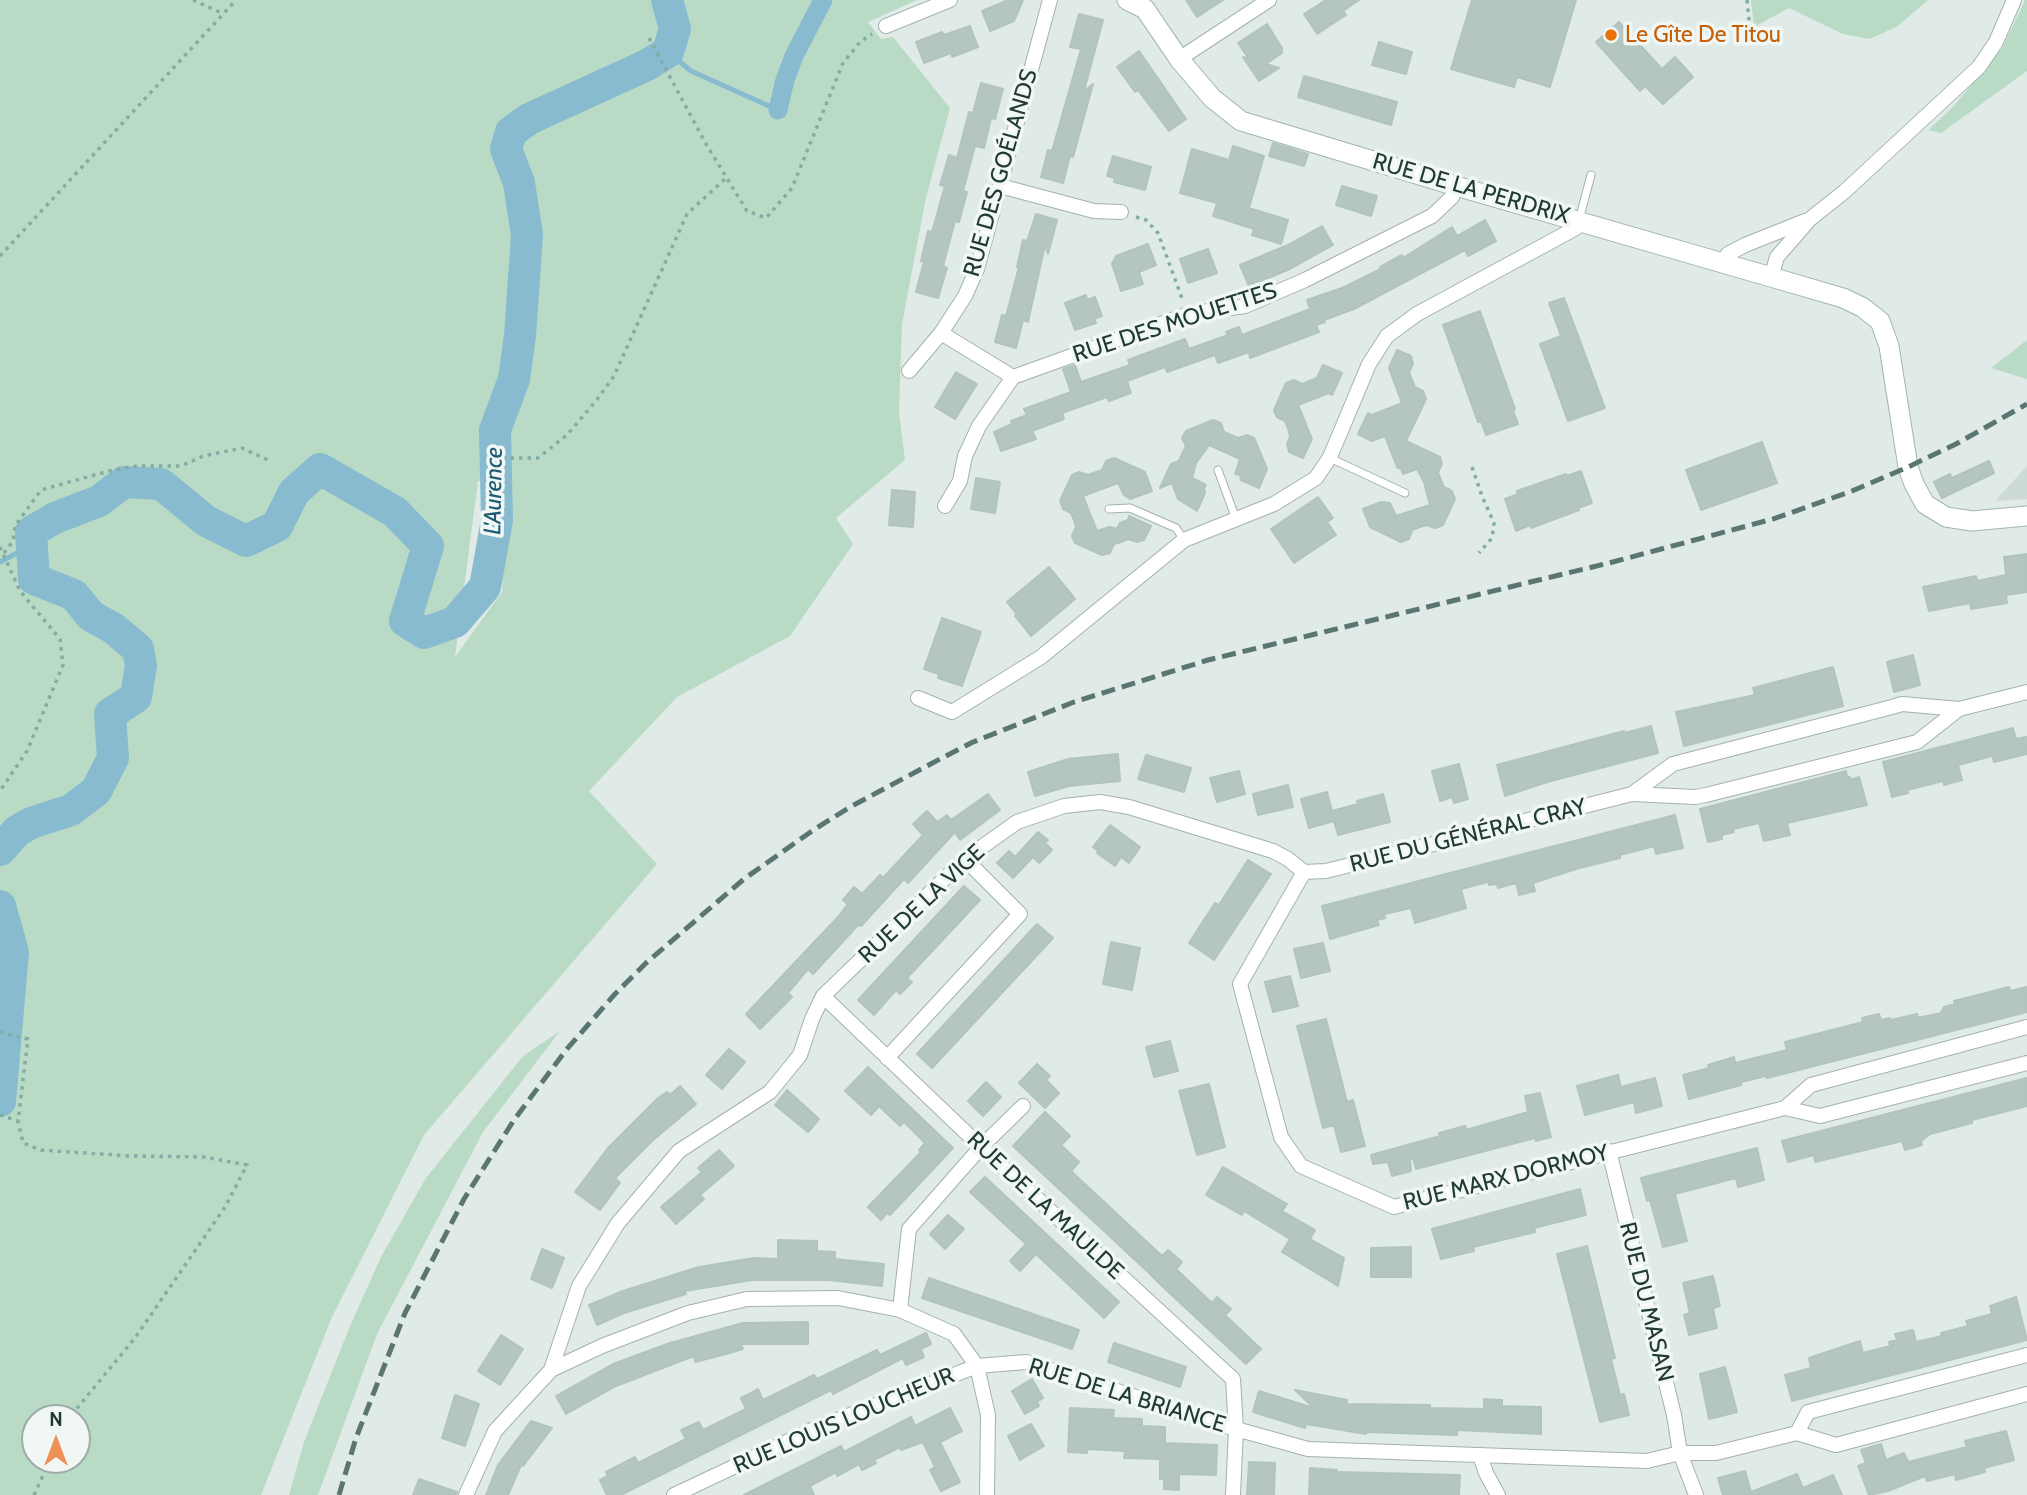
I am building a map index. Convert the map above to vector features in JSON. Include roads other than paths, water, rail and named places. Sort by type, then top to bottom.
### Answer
[{"type":"street","points":[[886,26],[950,0]]},
{"type":"street","name":"RUE DES GOÉLANDS","points":[[909,371],[941,333],[965,296],[977,269],[1050,0]]},
{"type":"street","name":"RUE DE LA PERDRIX","points":[[1126,0],[1145,9],[1179,59],[1212,98],[1241,121],[1843,298],[1862,307],[1880,321],[1889,346],[1908,467],[1925,505],[1946,517],[1972,521],[2027,516]]},
{"type":"street","points":[[1179,59],[1269,0]]},
{"type":"street","points":[[1771,277],[1777,257],[1810,219],[1844,192],[1979,67],[1996,43],[2014,0]]},
{"type":"street","points":[[1000,186],[1094,211],[1121,212]]},
{"type":"street","name":"RUE DES MOUETTES","points":[[1013,377],[1188,314],[1245,306],[1305,280],[1432,216],[1452,197],[1456,186]]},
{"type":"street","points":[[1722,262],[1728,254],[1745,245],[1810,219]]},
{"type":"street","points":[[918,698],[952,712],[1041,657],[1184,540],[1274,505],[1316,478],[1330,457],[1369,364],[1387,336],[1416,314],[1576,228],[1579,220]]},
{"type":"street","points":[[941,333],[1013,377],[979,426],[965,456],[960,481],[945,506]]},
{"type":"street","name":"RUE DU GÉNÉRAL CRAY","points":[[1632,794],[1673,764],[1902,704],[1959,709],[2027,692]]},
{"type":"street","name":"RUE DU GÉNÉRAL CRAY","points":[[1304,872],[1326,871],[1632,794],[1695,797],[1917,742],[1959,709]]},
{"type":"street","name":"RUE DE LA VIGE","points":[[823,996],[965,859],[1017,822],[1064,806],[1100,802],[1129,807],[1273,851],[1289,859],[1304,872]]},
{"type":"street","points":[[887,1058],[1020,914],[965,859]]},
{"type":"street","name":"RUE MARX DORMOY","points":[[1304,872],[1240,984],[1281,1137],[1301,1166],[1394,1208],[1785,1108],[1820,1116],[2027,1063]]},
{"type":"street","points":[[551,1370],[579,1286],[618,1223],[679,1151],[770,1092],[800,1055],[823,996]]},
{"type":"street","name":"RUE DE LA MAULDE","points":[[823,996],[981,1147],[1233,1379],[1236,1429],[1233,1495]]},
{"type":"street","name":"RUE MARX DORMOY","points":[[1785,1108],[1811,1085],[2027,1027]]},
{"type":"street","points":[[900,1310],[909,1229],[981,1147],[1023,1106]]},
{"type":"street","name":"RUE DU MASAN","points":[[1609,1152],[1674,1415],[1680,1453],[1696,1495]]},
{"type":"street","points":[[466,1495],[495,1431],[551,1370],[602,1346],[688,1313],[747,1299],[838,1298],[900,1310],[954,1334],[977,1366],[988,1415],[987,1495]]},
{"type":"street","points":[[2027,1354],[1808,1412],[1797,1433],[1836,1445],[2027,1394]]},
{"type":"street","name":"RUE DE LA BRIANCE","points":[[977,1366],[1026,1362],[1307,1449],[1647,1461],[1680,1453],[1716,1453],[1797,1433]]},
{"type":"street","name":"RUE LOUIS LOUCHEUR","points":[[674,1495],[814,1429],[977,1366]]},
{"type":"street","points":[[1480,1455],[1486,1474],[1498,1495]]},
{"type":"lane","points":[[1579,220],[1591,175]]},
{"type":"lane","points":[[1330,457],[1405,493]]},
{"type":"lane","points":[[1218,470],[1236,521]]},
{"type":"lane","points":[[1109,509],[1130,508],[1176,528],[1184,540]]},
{"type":"waterway","name":"L'Aurence","points":[[0,850],[17,831],[31,823],[71,810],[96,791],[113,758],[110,714],[136,697],[141,665],[138,649],[113,628],[91,616],[74,595],[34,579],[31,532],[55,518],[99,501],[124,482],[161,484],[206,521],[246,541],[277,526],[294,492],[320,469],[395,512],[428,546],[405,621],[424,633],[455,622],[485,587],[497,520],[495,430],[514,379],[520,336],[527,235],[519,183],[506,149],[511,132],[529,119],[647,65],[668,52],[675,29],[667,0]]},
{"type":"waterway","name":"L'Aurence","points":[[778,110],[794,56],[823,0]]},
{"type":"waterway","name":"L'Aurence","points":[[668,52],[691,71],[778,110]]},
{"type":"waterway","points":[[0,562],[32,545]]},
{"type":"waterway","name":"L'Aurence","points":[[0,906],[13,952],[0,1101]]},
{"type":"railway","points":[[339,1495],[356,1438],[405,1313],[464,1199],[514,1120],[566,1050],[646,963],[744,879],[812,831],[850,807],[973,742],[1074,702],[1208,660],[1609,563],[1773,519],[1852,491],[1908,467],[1956,444],[2027,404]]},
{"type":"place","name":"Le Gîte De Titou","points":[[1611,35]]}]
